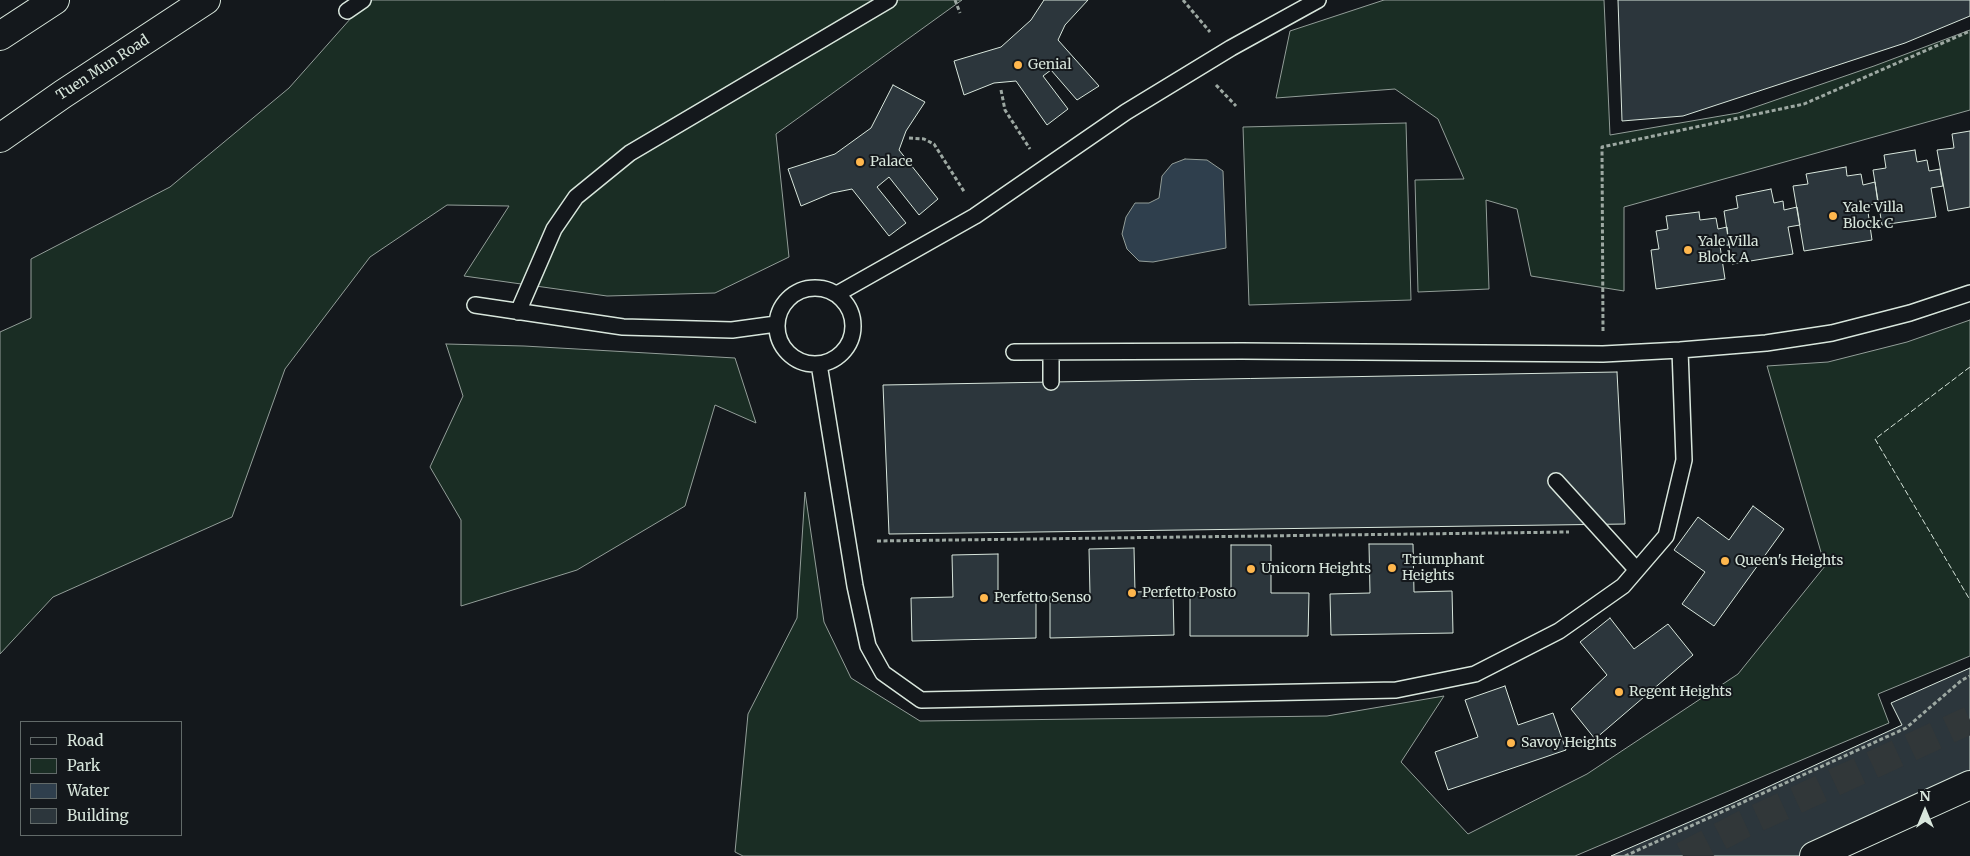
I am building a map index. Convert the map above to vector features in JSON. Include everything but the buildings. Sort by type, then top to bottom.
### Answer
[{"type":"main road","points":[[0,36],[55,0]]},
{"type":"main road","name":"Tuen Mun Road","points":[[0,138],[62,94],[206,0]]},
{"type":"main road","points":[[1814,856],[1970,785]]},
{"type":"lane","points":[[347,11],[363,0]]},
{"type":"lane","points":[[518,312],[554,228],[576,197],[630,153],[889,0]]},
{"type":"lane","points":[[837,294],[975,216],[1126,112],[1231,48],[1318,0]]},
{"type":"lane","points":[[815,287],[837,294],[852,312],[854,324],[853,335],[848,346],[831,362],[819,364],[806,363],[794,358],[784,349],[778,337],[776,324],[784,302],[792,294],[803,289],[815,287]]},
{"type":"lane","points":[[1014,352],[1242,351],[1603,354],[1680,350],[1766,342],[1832,333],[1910,313],[1970,293]]},
{"type":"lane","points":[[475,304],[623,327],[732,330],[776,324]]},
{"type":"lane","points":[[819,364],[855,586],[868,646],[883,673],[921,700],[1396,690],[1475,674],[1559,631],[1623,586],[1666,536],[1684,460],[1680,350]]},
{"type":"lane","points":[[1051,352],[1051,382]]},
{"type":"lane","points":[[1556,481],[1636,569]]},
{"type":"path","points":[[955,0],[960,13]]},
{"type":"path","points":[[1182,0],[1215,38]]},
{"type":"path","points":[[1603,354],[1602,147],[1804,104],[1970,31]]},
{"type":"path","points":[[1216,85],[1236,106]]},
{"type":"path","points":[[1001,90],[1006,110],[1035,157]]},
{"type":"path","points":[[909,138],[924,139],[934,144],[965,194]]},
{"type":"path","points":[[877,541],[1573,532]]},
{"type":"path","points":[[1624,856],[1906,728],[1962,680],[1970,676]]},
{"type":"green space","points":[[367,0],[962,0],[776,134],[789,257],[715,293],[607,296],[464,276],[509,206],[447,205],[370,257],[285,369],[232,517],[53,597],[0,654],[0,332],[31,318],[31,259],[170,187],[289,88]]},
{"type":"green space","points":[[1384,0],[1604,0],[1610,135],[1738,113],[1874,66],[1970,30],[1970,110],[1624,207],[1624,291],[1531,276],[1517,209],[1486,200],[1489,289],[1418,292],[1415,180],[1464,179],[1438,119],[1395,89],[1276,98],[1290,31]]},
{"type":"green space","points":[[1406,123],[1411,300],[1249,305],[1243,127]]},
{"type":"green space","points":[[1970,320],[1970,656],[1878,694],[1889,723],[1575,856],[743,856],[735,852],[748,714],[797,618],[805,492],[824,622],[851,678],[920,721],[1327,716],[1444,696],[1401,762],[1468,834],[1587,774],[1738,674],[1825,566],[1767,366],[1828,362],[1907,342]]},
{"type":"green space","points":[[446,344],[524,346],[735,358],[756,423],[715,405],[685,506],[577,570],[461,606],[461,520],[430,467],[463,396]]},
{"type":"water","points":[[1185,159],[1207,160],[1223,171],[1226,248],[1153,262],[1139,261],[1127,249],[1122,234],[1126,217],[1135,203],[1149,203],[1159,198],[1162,176],[1172,164]]},
{"type":"tunnel","points":[[1683,856],[1744,824],[1970,720]]},
{"type":"fence","points":[[1970,367],[1875,439],[1970,600]]},
{"type":"place","name":"Genial","points":[[1018,65]]},
{"type":"place","name":"Palace","points":[[860,162]]},
{"type":"place","name":"Yale Villa Block C","points":[[1833,216]]},
{"type":"place","name":"Yale Villa Block A","points":[[1688,250]]},
{"type":"place","name":"Queen's Heights","points":[[1725,561]]},
{"type":"place","name":"Triumphant Heights","points":[[1392,568]]},
{"type":"place","name":"Unicorn Heights","points":[[1251,569]]},
{"type":"place","name":"Perfetto Posto","points":[[1132,593]]},
{"type":"place","name":"Perfetto Senso","points":[[984,598]]},
{"type":"place","name":"Regent Heights","points":[[1619,692]]},
{"type":"place","name":"Savoy Heights","points":[[1511,743]]}]
